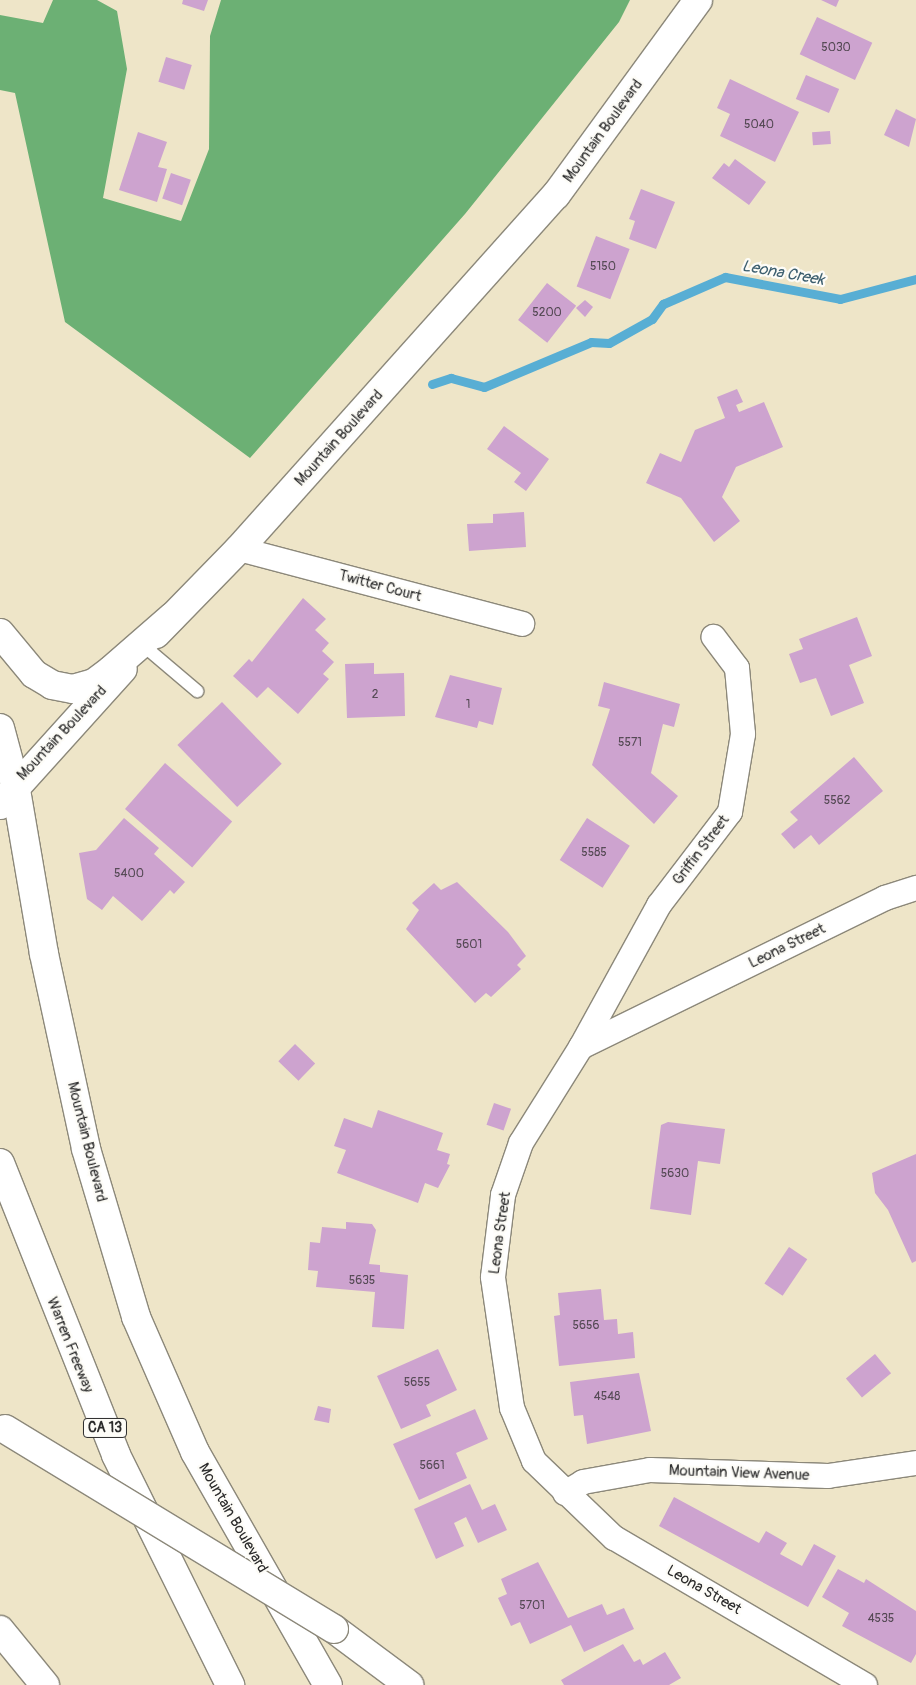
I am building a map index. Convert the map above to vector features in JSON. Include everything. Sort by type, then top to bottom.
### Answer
[{"type":"main road","name":"Mountain Boulevard","points":[[328,1685],[195,1452],[136,1317],[86,1149],[8,795],[144,646],[239,549],[556,195],[698,0]]},
{"type":"main road","points":[[0,633],[34,674],[52,685],[73,689],[106,674],[172,617]]},
{"type":"main road","points":[[0,728],[8,795]]},
{"type":"main road","name":"Warren Freeway","points":[[0,1163],[116,1455],[230,1685]]},
{"type":"main road","points":[[3,1428],[334,1629],[409,1685]]},
{"type":"main road","points":[[0,1630],[45,1685]]},
{"type":"street","name":"Twitter Court","points":[[239,549],[522,624]]},
{"type":"street","name":"Griffin Street","points":[[581,1048],[659,905],[730,812],[743,734],[738,678],[737,668],[714,636]]},
{"type":"street","name":"Leona Street","points":[[865,1685],[614,1538],[565,1493],[534,1461],[512,1408],[493,1277],[503,1195],[521,1143],[581,1048],[884,898],[916,888]]},
{"type":"street","name":"Mountain View Avenue","points":[[565,1493],[583,1482],[650,1470],[828,1476],[916,1463]]},
{"type":"lane","points":[[144,646],[197,691]]},
{"type":"green space","points":[[53,0],[97,0],[117,11],[127,69],[103,198],[181,221],[209,149],[210,36],[221,0],[630,0],[619,22],[465,214],[250,458],[65,322],[15,93],[0,90],[0,15],[43,23]]},
{"type":"building","points":[[183,0],[208,0],[204,11],[182,4]]},
{"type":"building","points":[[821,0],[839,0],[836,7]]},
{"type":"building","points":[[817,17],[872,43],[855,80],[800,54]]},
{"type":"building","points":[[166,57],[192,65],[184,90],[158,82]]},
{"type":"building","points":[[806,75],[839,89],[829,113],[796,99]]},
{"type":"building","points":[[730,79],[799,112],[775,162],[720,136],[730,114],[717,108]]},
{"type":"building","points":[[896,109],[916,119],[909,147],[884,135]]},
{"type":"building","points":[[830,131],[831,144],[813,145],[812,132]]},
{"type":"building","points":[[138,132],[167,142],[158,167],[167,169],[157,202],[119,190]]},
{"type":"building","points":[[735,159],[766,182],[749,205],[712,178],[724,163],[729,167]]},
{"type":"building","points":[[171,173],[191,180],[182,205],[162,199]]},
{"type":"building","points":[[641,189],[675,202],[656,249],[629,239],[635,221],[629,219]]},
{"type":"building","points":[[596,236],[630,249],[610,299],[577,286]]},
{"type":"building","points":[[547,283],[576,306],[547,343],[518,320]]},
{"type":"building","points":[[585,300],[593,307],[585,317],[576,308]]},
{"type":"building","points":[[737,389],[743,402],[736,405],[739,412],[764,402],[783,447],[736,467],[722,497],[740,521],[714,542],[681,498],[646,483],[660,453],[681,462],[695,430],[725,418],[717,397]]},
{"type":"building","points":[[504,426],[549,459],[526,491],[514,482],[521,473],[487,449]]},
{"type":"building","points":[[524,512],[526,547],[469,551],[467,524],[493,523],[493,514]]},
{"type":"building","points":[[303,598],[326,619],[315,630],[329,643],[322,651],[334,662],[323,674],[329,679],[298,714],[268,687],[257,698],[233,676],[249,659],[252,662]]},
{"type":"building","points":[[857,617],[872,656],[849,665],[864,703],[831,716],[816,678],[800,683],[789,654],[803,649],[799,639]]},
{"type":"building","points":[[374,663],[374,674],[404,673],[405,716],[347,718],[345,664]]},
{"type":"building","points":[[450,675],[502,688],[493,725],[479,721],[477,728],[435,717]]},
{"type":"building","points":[[604,682],[680,704],[674,727],[663,724],[651,773],[678,796],[654,824],[592,765],[610,709],[598,706]]},
{"type":"building","points":[[222,702],[282,764],[237,807],[177,745]]},
{"type":"building","points":[[854,757],[883,791],[819,845],[811,835],[794,849],[781,834],[798,820],[790,812]]},
{"type":"building","points":[[165,763],[232,821],[192,867],[125,809]]},
{"type":"building","points":[[124,818],[159,848],[154,854],[185,882],[174,894],[170,890],[142,921],[113,896],[102,910],[87,899],[79,853],[96,850]]},
{"type":"building","points":[[587,818],[630,846],[603,888],[560,860]]},
{"type":"building","points":[[457,882],[508,932],[526,956],[517,965],[521,969],[491,997],[486,993],[475,1003],[406,929],[419,910],[412,903],[434,883],[441,890]]},
{"type":"building","points":[[295,1044],[315,1063],[298,1081],[278,1061]]},
{"type":"building","points":[[494,1103],[511,1109],[504,1131],[487,1125]]},
{"type":"building","points":[[378,1110],[443,1133],[437,1150],[450,1154],[447,1164],[450,1165],[438,1188],[425,1183],[418,1203],[337,1173],[346,1150],[334,1146],[344,1118],[372,1128]]},
{"type":"building","points":[[668,1122],[725,1129],[720,1164],[698,1161],[691,1215],[650,1209],[661,1125]]},
{"type":"building","points":[[916,1154],[916,1261],[912,1263],[888,1210],[875,1193],[872,1173]]},
{"type":"building","points":[[346,1222],[372,1224],[376,1230],[369,1264],[380,1265],[380,1272],[408,1275],[404,1329],[372,1327],[375,1292],[316,1287],[318,1271],[308,1270],[310,1242],[320,1243],[322,1227],[346,1229]]},
{"type":"building","points":[[789,1247],[807,1259],[783,1296],[764,1283]]},
{"type":"building","points":[[601,1289],[604,1320],[617,1319],[618,1334],[633,1332],[635,1358],[559,1366],[554,1316],[560,1315],[558,1293]]},
{"type":"building","points":[[438,1349],[457,1390],[426,1405],[431,1416],[401,1429],[377,1376]]},
{"type":"building","points":[[875,1354],[891,1373],[862,1398],[846,1378]]},
{"type":"building","points":[[639,1373],[651,1431],[587,1444],[583,1415],[574,1416],[570,1382]]},
{"type":"building","points":[[318,1406],[331,1409],[329,1423],[314,1420]]},
{"type":"building","points":[[475,1409],[488,1439],[456,1453],[467,1478],[419,1500],[393,1444]]},
{"type":"building","points":[[470,1484],[482,1510],[495,1504],[507,1530],[478,1543],[466,1517],[454,1523],[464,1546],[436,1559],[414,1509]]},
{"type":"building","points":[[674,1497],[759,1543],[766,1531],[787,1543],[780,1554],[802,1566],[814,1544],[836,1556],[808,1607],[659,1526]]},
{"type":"building","points":[[538,1562],[568,1618],[602,1604],[607,1615],[624,1608],[634,1629],[584,1652],[571,1625],[530,1644],[520,1622],[511,1626],[498,1598],[507,1594],[501,1579]]},
{"type":"building","points":[[838,1569],[864,1583],[866,1579],[916,1611],[916,1654],[911,1663],[842,1626],[849,1613],[822,1597]]},
{"type":"building","points":[[623,1644],[634,1662],[640,1659],[643,1665],[665,1652],[681,1678],[669,1685],[564,1685],[561,1680]]},
{"type":"waterway","name":"Leona Creek","points":[[432,384],[451,378],[484,387],[591,342],[609,343],[652,319],[663,304],[725,277],[840,299],[916,279]]}]
